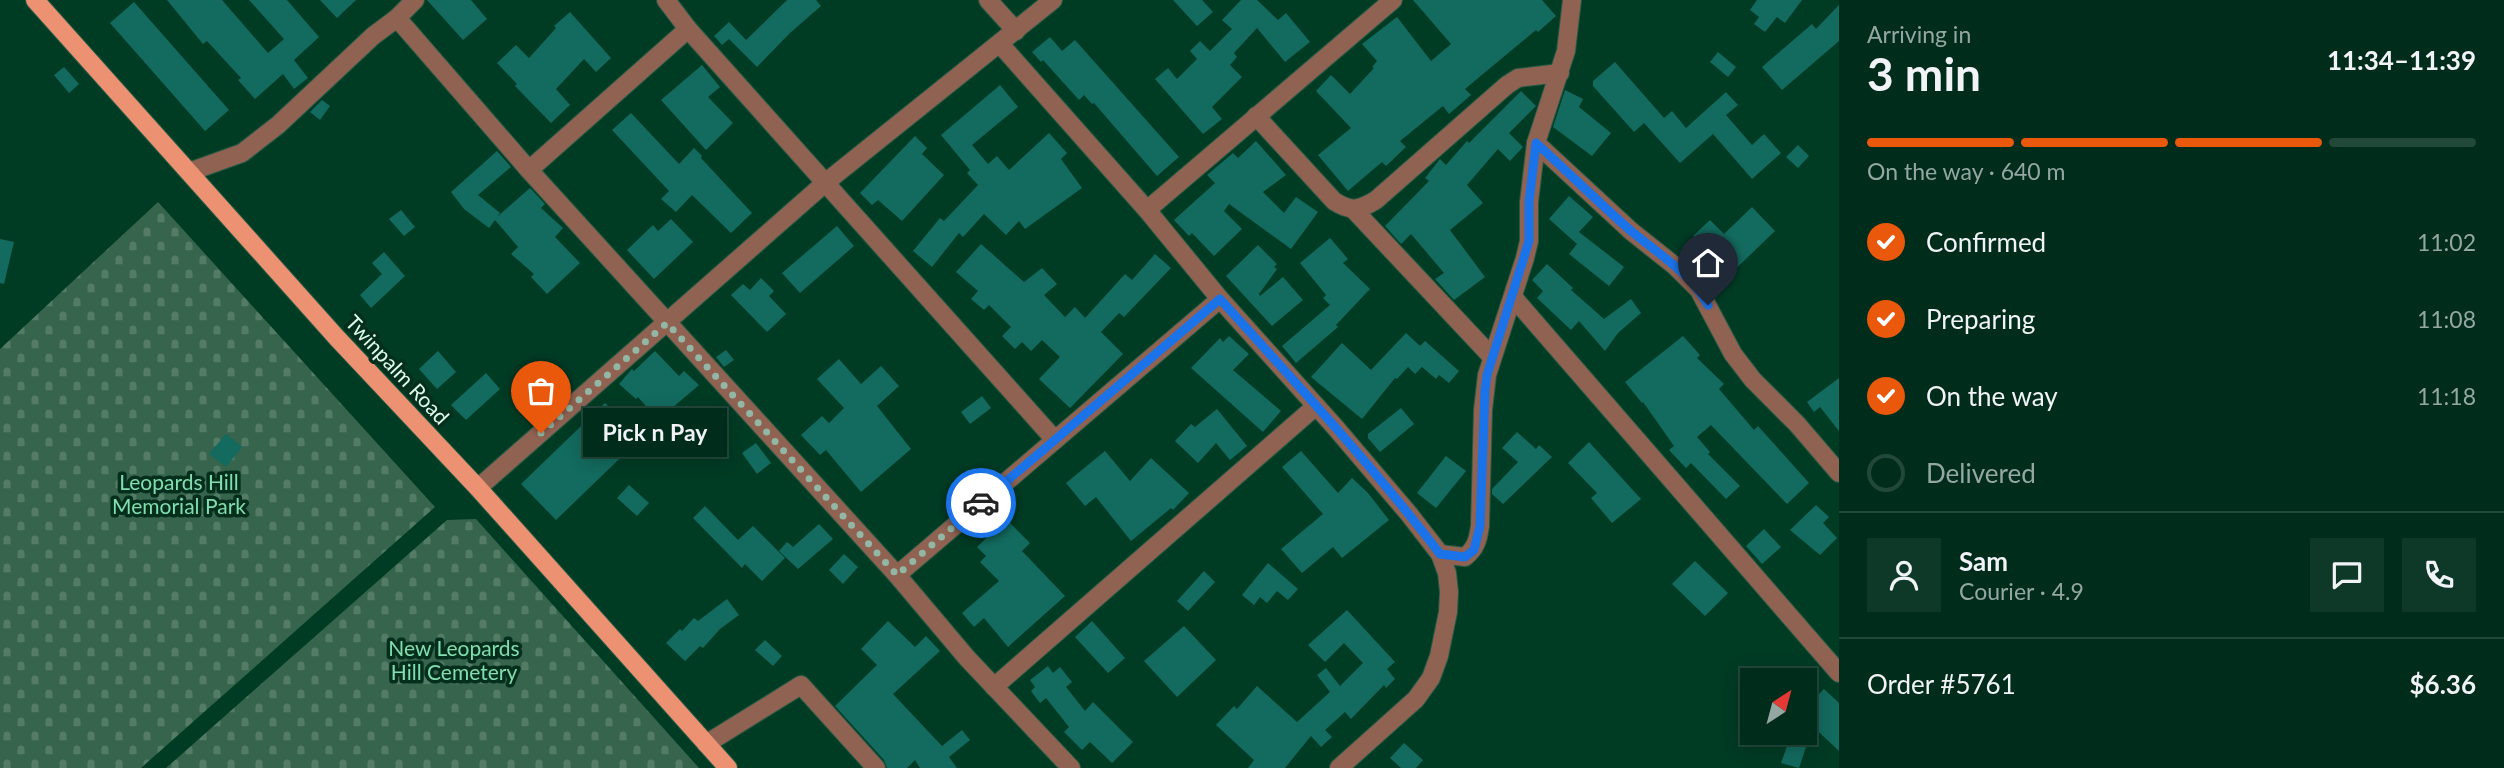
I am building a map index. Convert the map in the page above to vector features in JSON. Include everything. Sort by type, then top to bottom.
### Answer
[{"type":"main road","name":"Twinpalm Road","points":[[35,0],[337,338],[478,488],[729,768]]},
{"type":"street","points":[[189,172],[242,153],[278,125],[415,0]]},
{"type":"street","points":[[666,0],[688,29],[1055,440]]},
{"type":"street","points":[[988,0],[1016,31]]},
{"type":"street","points":[[478,488],[825,183],[1053,0]]},
{"type":"street","points":[[1147,210],[1393,0]]},
{"type":"street","points":[[1440,554],[1465,557],[1474,550],[1478,538],[1487,375],[1529,241],[1529,202],[1536,143],[1566,51],[1572,0]]},
{"type":"street","points":[[397,18],[667,323],[897,575],[993,687],[1071,768]]},
{"type":"street","points":[[530,170],[688,29]]},
{"type":"street","points":[[1000,44],[1147,210],[1220,299],[1409,514],[1440,554],[1447,573],[1448,612],[1439,656],[1431,678],[1416,699],[1339,768]]},
{"type":"street","points":[[1256,117],[1334,201],[1354,210],[1376,200],[1507,85],[1518,78],[1560,73]]},
{"type":"street","points":[[1536,143],[1699,290],[1733,354],[1753,380],[1797,424],[1839,473]]},
{"type":"street","points":[[1354,210],[1492,357]]},
{"type":"street","points":[[1513,297],[1839,673]]},
{"type":"street","points":[[897,575],[1220,299]]},
{"type":"street","points":[[993,687],[1316,406]]},
{"type":"street","points":[[706,744],[801,685],[876,768]]},
{"type":"green space","name":"Leopards Hill Memorial Park","points":[[158,202],[435,507],[141,768],[0,768],[0,349]]},
{"type":"green space","name":"New Leopards Hill Cemetery","points":[[476,519],[699,768],[166,768],[447,520]]},
{"type":"building","points":[[167,0],[222,0],[268,53],[284,39],[249,0],[287,0],[319,37],[294,60],[308,78],[294,89],[283,74],[255,99],[238,80],[241,78],[207,41],[203,44]]},
{"type":"building","points":[[320,0],[356,0],[337,18]]},
{"type":"building","points":[[427,0],[471,0],[487,19],[463,40]]},
{"type":"building","points":[[787,0],[816,0],[821,6],[757,67],[729,39],[722,45],[714,36],[729,22],[746,40]]},
{"type":"building","points":[[1173,0],[1202,0],[1213,12],[1197,26]]},
{"type":"building","points":[[1241,0],[1257,0],[1278,20],[1286,13],[1310,42],[1285,62],[1257,28],[1234,53],[1237,57],[1230,65],[1242,77],[1212,107],[1222,119],[1203,134],[1155,79],[1168,68],[1177,79],[1197,59],[1190,51],[1200,41],[1210,51],[1232,29],[1222,20]]},
{"type":"building","points":[[1413,0],[1542,0],[1556,16],[1465,89],[1471,95],[1449,114],[1443,106],[1400,141],[1406,147],[1386,166],[1382,162],[1348,191],[1318,155],[1351,128],[1316,91],[1331,75],[1350,94],[1374,68],[1372,67],[1377,61],[1362,44],[1397,17],[1431,61],[1451,44]]},
{"type":"building","points":[[1757,0],[1802,0],[1785,23],[1777,17],[1765,32],[1754,24],[1759,17],[1750,10]]},
{"type":"building","points":[[134,2],[229,110],[205,131],[110,23]]},
{"type":"building","points":[[1839,5],[1839,41],[1782,90],[1762,67],[1812,24],[1816,29]]},
{"type":"building","points":[[570,12],[611,58],[596,72],[584,59],[556,89],[570,105],[551,123],[497,63],[516,45],[529,58],[556,28],[554,26]]},
{"type":"building","points":[[1050,37],[1062,51],[1075,40],[1179,157],[1157,176],[1094,103],[1084,95],[1079,100],[1043,60],[1041,62],[1032,52]]},
{"type":"building","points":[[1718,52],[1736,67],[1728,77],[1710,62]]},
{"type":"building","points":[[1615,62],[1664,118],[1672,111],[1686,128],[1726,92],[1738,105],[1726,115],[1752,145],[1764,134],[1781,153],[1752,179],[1713,134],[1680,163],[1644,123],[1634,132],[1593,86],[1593,81]]},
{"type":"building","points":[[702,65],[720,87],[708,97],[733,123],[706,150],[661,100]]},
{"type":"building","points":[[64,67],[79,84],[69,93],[54,75]]},
{"type":"building","points":[[1000,85],[1018,107],[972,145],[988,164],[997,156],[1009,170],[1049,133],[1067,153],[1061,159],[1082,188],[1025,229],[1019,221],[1006,235],[984,214],[963,237],[959,233],[932,267],[913,251],[940,218],[944,221],[978,185],[967,173],[970,170],[941,135]]},
{"type":"building","points":[[1565,90],[1583,99],[1579,107],[1611,133],[1592,156],[1553,127]]},
{"type":"building","points":[[1521,91],[1536,106],[1509,133],[1523,147],[1510,161],[1498,149],[1467,185],[1483,203],[1450,230],[1485,277],[1454,300],[1435,279],[1444,273],[1411,234],[1401,244],[1385,226],[1429,181],[1425,178],[1440,159],[1446,165],[1467,141],[1469,143]]},
{"type":"building","points":[[322,100],[330,106],[320,120],[310,112]]},
{"type":"building","points":[[631,113],[679,164],[694,148],[752,213],[731,233],[692,195],[676,212],[661,199],[669,191],[612,130]]},
{"type":"building","points":[[915,136],[927,148],[922,154],[944,175],[902,221],[878,200],[872,205],[860,193]]},
{"type":"building","points":[[1256,141],[1286,175],[1263,192],[1284,213],[1296,197],[1318,212],[1291,249],[1229,204],[1224,211],[1242,229],[1214,256],[1192,233],[1189,236],[1174,220],[1215,183],[1207,175],[1233,153],[1238,158]]},
{"type":"building","points":[[1798,145],[1809,156],[1798,168],[1786,157]]},
{"type":"building","points":[[497,151],[511,167],[478,195],[500,213],[498,216],[530,188],[545,204],[541,208],[563,228],[555,237],[580,263],[547,294],[531,277],[534,274],[511,254],[518,247],[495,220],[489,228],[464,209],[451,192]]},
{"type":"building","points":[[1569,196],[1593,217],[1579,232],[1624,267],[1609,286],[1569,254],[1577,244],[1549,219]]},
{"type":"building","points":[[1752,207],[1775,231],[1725,279],[1694,247],[1699,242],[1693,236],[1710,220],[1724,234]]},
{"type":"building","points":[[401,210],[415,227],[404,236],[389,219]]},
{"type":"building","points":[[671,219],[693,242],[654,279],[627,250],[653,225],[658,231]]},
{"type":"building","points":[[837,226],[854,246],[800,293],[782,273]]},
{"type":"building","points":[[1330,238],[1348,259],[1343,263],[1370,289],[1336,325],[1338,327],[1296,363],[1282,346],[1330,305],[1323,298],[1326,295],[1300,263]]},
{"type":"building","points":[[0,239],[14,242],[4,284],[0,283]]},
{"type":"building","points":[[981,244],[1024,282],[1042,268],[1057,284],[1044,295],[1065,317],[1075,307],[1085,318],[1125,274],[1132,280],[1155,254],[1171,268],[1124,317],[1119,313],[1101,332],[1123,354],[1070,408],[1039,379],[1060,357],[1042,340],[1031,351],[1022,342],[1015,349],[1002,336],[1011,327],[989,305],[984,310],[971,299],[978,291],[956,272]]},
{"type":"building","points":[[1258,245],[1277,264],[1274,267],[1277,269],[1260,296],[1283,277],[1303,300],[1272,326],[1226,276]]},
{"type":"building","points":[[384,252],[405,276],[371,308],[360,295],[382,274],[372,263]]},
{"type":"building","points":[[1547,264],[1604,319],[1631,299],[1641,313],[1618,333],[1605,351],[1579,321],[1571,330],[1537,298],[1543,291],[1532,280]]},
{"type":"building","points":[[761,278],[774,291],[769,296],[786,314],[767,332],[731,295],[743,284],[750,290]]},
{"type":"building","points":[[1406,333],[1420,346],[1425,341],[1459,371],[1449,383],[1439,375],[1436,379],[1422,367],[1415,374],[1408,367],[1395,378],[1362,419],[1311,377],[1342,343],[1371,370]]},
{"type":"building","points":[[1229,336],[1249,354],[1233,370],[1281,411],[1263,432],[1191,368],[1220,338],[1223,342]]},
{"type":"building","points":[[1683,336],[1700,355],[1697,358],[1724,384],[1719,389],[1754,430],[1758,426],[1809,483],[1787,504],[1711,425],[1697,437],[1710,452],[1708,454],[1740,486],[1726,499],[1691,463],[1686,468],[1669,450],[1674,446],[1643,402],[1625,382]]},
{"type":"building","points":[[726,350],[734,360],[724,367],[716,357]]},
{"type":"building","points":[[438,351],[456,372],[437,389],[419,369]]},
{"type":"building","points":[[655,351],[679,376],[684,371],[699,385],[658,420],[638,397],[636,399],[619,384],[632,369],[634,371]]},
{"type":"building","points":[[839,359],[861,384],[881,366],[899,386],[877,406],[911,449],[861,492],[826,450],[820,455],[801,435],[822,416],[829,423],[844,408],[817,379]]},
{"type":"building","points":[[486,373],[500,389],[466,420],[451,405]]},
{"type":"building","points":[[1839,378],[1839,431],[1820,407],[1814,412],[1807,402]]},
{"type":"building","points":[[982,396],[991,408],[970,424],[961,412]]},
{"type":"building","points":[[605,403],[640,439],[556,520],[521,484]]},
{"type":"building","points":[[1401,408],[1414,424],[1380,452],[1368,438],[1368,434]]},
{"type":"building","points":[[1217,409],[1247,446],[1230,460],[1216,443],[1198,463],[1175,441],[1191,424],[1195,427]]},
{"type":"building","points":[[652,431],[664,440],[657,449],[646,440]]},
{"type":"building","points":[[1517,432],[1536,449],[1539,445],[1552,457],[1503,504],[1492,494],[1492,489],[1518,462],[1502,448]]},
{"type":"building","points":[[226,434],[242,447],[226,467],[209,454]]},
{"type":"building","points":[[1589,442],[1641,499],[1612,523],[1591,498],[1597,493],[1568,463]]},
{"type":"building","points":[[756,443],[771,463],[757,474],[742,453]]},
{"type":"building","points":[[1105,451],[1130,481],[1151,458],[1189,493],[1173,510],[1171,508],[1131,541],[1096,497],[1085,506],[1066,483]]},
{"type":"building","points":[[1301,451],[1338,493],[1352,478],[1389,520],[1342,558],[1333,547],[1302,573],[1281,549],[1323,514],[1282,467]]},
{"type":"building","points":[[1446,456],[1466,471],[1436,508],[1417,493]]},
{"type":"building","points":[[629,485],[649,503],[637,516],[617,498]]},
{"type":"building","points":[[1816,505],[1829,517],[1823,523],[1837,538],[1820,555],[1790,530]]},
{"type":"building","points":[[705,506],[738,540],[753,526],[785,558],[762,581],[745,564],[742,568],[693,518]]},
{"type":"building","points":[[1006,519],[1030,543],[1022,551],[1065,596],[1008,647],[984,618],[974,627],[962,613],[999,581],[980,562],[986,556],[977,547]]},
{"type":"building","points":[[819,524],[833,539],[798,569],[779,551],[787,542],[793,547]]},
{"type":"building","points":[[1764,529],[1781,547],[1762,564],[1746,546]]},
{"type":"building","points":[[844,554],[858,567],[843,584],[829,570]]},
{"type":"building","points":[[1695,561],[1728,593],[1705,616],[1672,584]]},
{"type":"building","points":[[1268,563],[1298,589],[1288,600],[1277,591],[1267,603],[1260,597],[1254,605],[1242,595]]},
{"type":"building","points":[[1204,571],[1215,582],[1188,611],[1177,601]]},
{"type":"building","points":[[727,599],[739,615],[685,661],[666,643],[694,618],[698,621]]},
{"type":"building","points":[[1347,610],[1395,662],[1387,669],[1395,679],[1386,688],[1384,685],[1351,719],[1345,712],[1325,730],[1332,737],[1321,747],[1311,736],[1285,768],[1248,768],[1254,760],[1216,725],[1234,706],[1237,709],[1257,686],[1297,722],[1330,692],[1317,675],[1326,668],[1340,686],[1363,663],[1344,643],[1325,662],[1308,645]]},
{"type":"building","points":[[888,621],[915,647],[926,636],[940,651],[893,694],[942,746],[962,730],[970,740],[949,757],[957,768],[920,768],[915,760],[907,768],[887,768],[884,760],[835,706],[877,665],[861,649]]},
{"type":"building","points":[[1092,621],[1125,658],[1108,673],[1075,637]]},
{"type":"building","points":[[1184,626],[1216,660],[1177,697],[1144,661]]},
{"type":"building","points":[[765,640],[782,656],[773,666],[755,650]]},
{"type":"building","points":[[1048,666],[1053,673],[1060,667],[1072,682],[1066,687],[1085,711],[1093,702],[1133,742],[1112,763],[1090,742],[1082,750],[1064,732],[1069,727],[1046,698],[1040,703],[1031,691],[1035,687],[1030,680]]},
{"type":"building","points":[[1824,689],[1839,703],[1839,751],[1817,730],[1817,696]]},
{"type":"building","points":[[1404,743],[1423,760],[1416,768],[1401,768],[1390,758]]},
{"type":"building","points":[[1787,746],[1806,746],[1799,768],[1781,763]]},
{"type":"way so far","points":[[541,433],[667,323],[897,575],[981,503]]},
{"type":"place","name":"Pick n Pay","points":[[541,433]]},
{"type":"route","points":[[981,503],[1220,299],[1335,427],[1440,554],[1465,557],[1474,550],[1480,526],[1483,410],[1487,375],[1529,241],[1529,202],[1536,143],[1632,231],[1675,266],[1699,290],[1708,305]]}]
